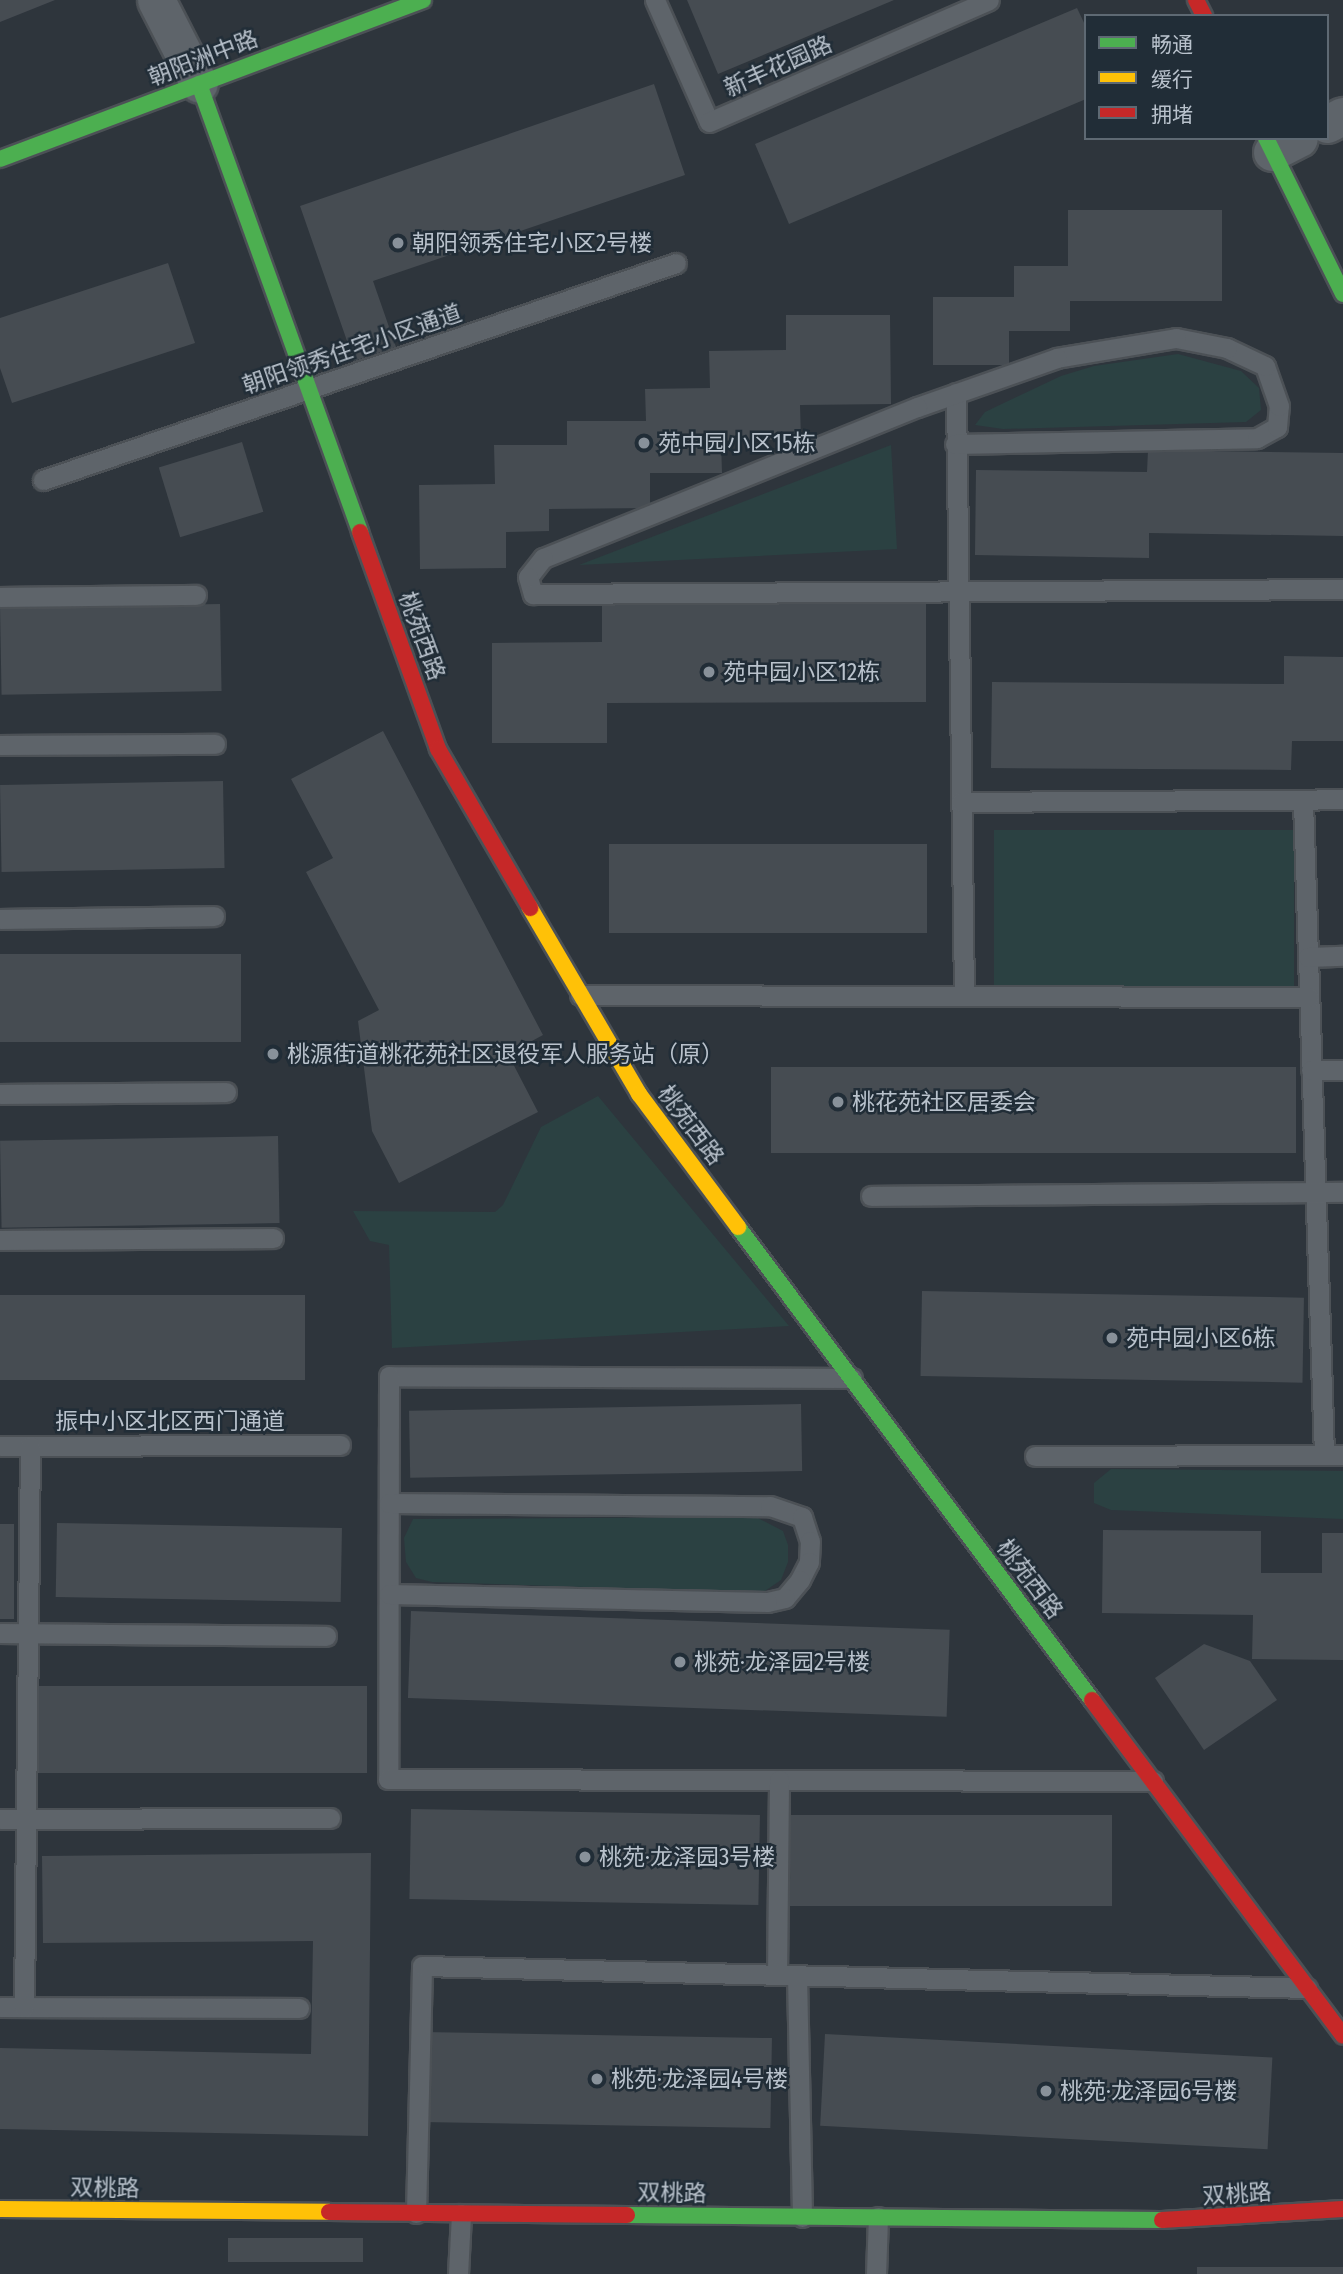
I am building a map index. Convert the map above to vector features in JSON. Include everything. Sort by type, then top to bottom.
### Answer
[{"type":"street","points":[[156,0],[199,84]]},
{"type":"street","name":"朝阳洲中路","points":[[0,159],[423,0]]},
{"type":"street","name":"桃苑西路","points":[[199,84],[438,749],[580,995],[639,1094],[1343,2036]]},
{"type":"street","points":[[1279,143],[1343,294]]},
{"type":"street","name":"双桃路","points":[[0,2209],[1178,2220],[1343,2209]]},
{"type":"lane","name":"新丰花园路","points":[[654,0],[709,122],[989,0]]},
{"type":"lane","name":"朝阳领秀住宅小区通道","points":[[43,480],[676,263]]},
{"type":"lane","points":[[955,444],[1256,438],[1277,427],[1279,406],[1265,366],[1227,348],[1176,338],[1058,358],[956,393],[543,558],[528,577],[533,594],[1343,589]]},
{"type":"lane","points":[[956,393],[964,996]]},
{"type":"lane","points":[[0,597],[196,595]]},
{"type":"lane","points":[[0,746],[215,744]]},
{"type":"lane","points":[[961,802],[1343,799]]},
{"type":"lane","points":[[1035,1456],[1333,1455],[1316,1192],[1303,801]]},
{"type":"lane","points":[[0,919],[214,916]]},
{"type":"lane","points":[[1308,957],[1343,956]]},
{"type":"lane","points":[[580,995],[1309,996]]},
{"type":"lane","points":[[1311,1070],[1343,1070]]},
{"type":"lane","points":[[0,1094],[226,1092]]},
{"type":"lane","points":[[871,1196],[1343,1192]]},
{"type":"lane","points":[[0,1240],[274,1238]]},
{"type":"lane","points":[[852,1378],[390,1376],[388,1779],[1153,1781]]},
{"type":"lane","name":"振中小区北区西门通道","points":[[0,1446],[340,1445]]},
{"type":"lane","points":[[24,2007],[30,1446]]},
{"type":"lane","points":[[389,1503],[770,1506],[802,1517],[810,1541],[809,1562],[800,1580],[785,1598],[767,1602],[389,1594]]},
{"type":"lane","points":[[0,1633],[326,1636]]},
{"type":"lane","points":[[777,1975],[779,1780]]},
{"type":"lane","points":[[0,1819],[330,1818]]},
{"type":"lane","points":[[416,2213],[422,1966],[1307,1988]]},
{"type":"lane","points":[[797,1976],[802,2217]]},
{"type":"lane","points":[[0,2007],[299,2008]]},
{"type":"lane","points":[[458,2274],[461,2214]]},
{"type":"lane","points":[[876,2274],[878,2217]]},
{"type":"green space","points":[[1178,354],[1241,371],[1259,388],[1261,410],[1246,422],[1003,429],[975,425],[985,412],[1061,376],[1094,366]]},
{"type":"green space","points":[[891,445],[897,549],[579,565]]},
{"type":"green space","points":[[994,830],[1294,830],[1294,987],[994,987]]},
{"type":"green space","points":[[598,1096],[789,1326],[392,1348],[389,1245],[370,1241],[353,1211],[495,1212],[503,1205],[541,1127]]},
{"type":"green space","points":[[1111,1469],[1343,1471],[1343,1519],[1111,1510],[1094,1503],[1094,1483]]},
{"type":"green space","points":[[756,1517],[783,1531],[788,1545],[788,1562],[781,1580],[762,1593],[432,1582],[416,1578],[406,1562],[404,1538],[413,1519]]},
{"type":"building","points":[[0,0],[55,0],[0,22]]},
{"type":"building","points":[[687,0],[894,0],[718,74]]},
{"type":"building","points":[[1077,8],[1084,23],[1084,100],[789,224],[755,144]]},
{"type":"building","name":"朝阳领秀住宅小区2号楼","points":[[654,84],[685,175],[373,281],[396,347],[354,361],[300,206]]},
{"type":"building","points":[[1068,210],[1222,210],[1222,301],[1070,301],[1070,331],[1009,331],[1009,365],[933,365],[933,297],[1014,297],[1014,266],[1068,266]]},
{"type":"building","points":[[168,263],[195,343],[12,403],[0,368],[0,318]]},
{"type":"building","name":"苑中园小区15栋","points":[[786,315],[890,315],[891,404],[800,405],[801,439],[721,441],[722,473],[650,473],[650,508],[549,509],[549,531],[506,532],[506,568],[420,569],[419,485],[495,484],[494,445],[567,445],[567,421],[646,421],[645,389],[710,388],[709,351],[786,350]]},
{"type":"building","points":[[242,442],[263,512],[180,537],[159,467]]},
{"type":"building","points":[[1148,450],[1343,453],[1343,536],[1149,533],[1149,558],[975,555],[976,470],[1147,472]]},
{"type":"building","name":"苑中园小区12栋","points":[[926,601],[926,702],[607,703],[607,743],[492,743],[492,643],[602,642],[602,603]]},
{"type":"building","points":[[220,604],[222,691],[2,695],[0,608]]},
{"type":"building","points":[[1284,656],[1343,657],[1343,741],[1292,741],[1291,770],[991,768],[992,682],[1284,684]]},
{"type":"building","points":[[383,731],[543,1035],[508,1054],[538,1112],[399,1183],[372,1131],[358,1021],[379,1010],[306,872],[333,858],[291,779]]},
{"type":"building","points":[[223,781],[225,868],[2,872],[0,785]]},
{"type":"building","points":[[609,844],[927,844],[927,933],[609,933]]},
{"type":"building","points":[[0,954],[241,954],[241,1042],[0,1042]]},
{"type":"building","points":[[771,1067],[1296,1067],[1296,1153],[771,1153]]},
{"type":"building","points":[[278,1136],[280,1223],[2,1228],[0,1141]]},
{"type":"building","name":"苑中园小区6栋","points":[[922,1291],[1304,1298],[1302,1383],[921,1376]]},
{"type":"building","points":[[0,1295],[305,1295],[305,1380],[0,1380]]},
{"type":"building","points":[[801,1404],[802,1471],[410,1478],[409,1411]]},
{"type":"building","points":[[57,1523],[342,1528],[341,1602],[56,1597]]},
{"type":"building","points":[[0,1524],[14,1524],[14,1619],[0,1619]]},
{"type":"building","points":[[1103,1530],[1261,1531],[1261,1573],[1322,1573],[1322,1533],[1343,1533],[1343,1660],[1252,1659],[1253,1615],[1102,1613]]},
{"type":"building","name":"桃苑·龙泽园2号楼","points":[[411,1611],[950,1630],[947,1717],[408,1698]]},
{"type":"building","points":[[1204,1644],[1250,1661],[1277,1700],[1204,1750],[1155,1678]]},
{"type":"building","points":[[37,1686],[367,1686],[367,1773],[37,1773]]},
{"type":"building","name":"桃苑·龙泽园3号楼","points":[[411,1809],[760,1815],[758,1905],[409,1899]]},
{"type":"building","points":[[788,1815],[1112,1815],[1112,1906],[788,1906]]},
{"type":"building","points":[[371,1853],[368,2136],[0,2129],[0,2048],[311,2054],[313,1941],[43,1943],[42,1856]]},
{"type":"building","name":"桃苑·龙泽园4号楼","points":[[423,2032],[772,2038],[770,2128],[421,2122]]},
{"type":"building","name":"桃苑·龙泽园6号楼","points":[[825,2034],[1272,2057],[1268,2149],[820,2126]]},
{"type":"building","points":[[228,2238],[363,2238],[363,2262],[228,2262]]},
{"type":"building","points":[[1197,2267],[1343,2267],[1343,2274],[1197,2274]]},
{"type":"traffic: fast","points":[[0,159],[423,0]]},
{"type":"traffic: fast","points":[[199,84],[360,532]]},
{"type":"traffic: fast","points":[[1267,140],[1343,294]]},
{"type":"traffic: fast","points":[[738,1227],[1092,1700]]},
{"type":"traffic: fast","points":[[627,2215],[1162,2220]]},
{"type":"traffic: slow","points":[[530,908],[639,1094],[738,1227]]},
{"type":"traffic: slow","points":[[0,2209],[329,2212]]},
{"type":"traffic: jam","points":[[1196,0],[1203,14]]},
{"type":"traffic: jam","points":[[360,532],[438,749],[530,908]]},
{"type":"traffic: jam","points":[[1092,1700],[1343,2036]]},
{"type":"traffic: jam","points":[[1162,2220],[1343,2209]]},
{"type":"traffic: jam","points":[[329,2212],[627,2215]]},
{"type":"place","name":"朝阳领秀住宅小区2号楼","points":[[398,243]]},
{"type":"place","name":"苑中园小区15栋","points":[[644,443]]},
{"type":"place","name":"苑中园小区12栋","points":[[709,672]]},
{"type":"place","name":"桃源街道桃花苑社区退役军人服务站（原）","points":[[273,1054]]},
{"type":"place","name":"桃花苑社区居委会","points":[[838,1102]]},
{"type":"place","name":"苑中园小区6栋","points":[[1112,1338]]},
{"type":"place","name":"桃苑·龙泽园2号楼","points":[[680,1662]]},
{"type":"place","name":"桃苑·龙泽园3号楼","points":[[585,1857]]},
{"type":"place","name":"桃苑·龙泽园4号楼","points":[[597,2079]]},
{"type":"place","name":"桃苑·龙泽园6号楼","points":[[1046,2091]]}]
